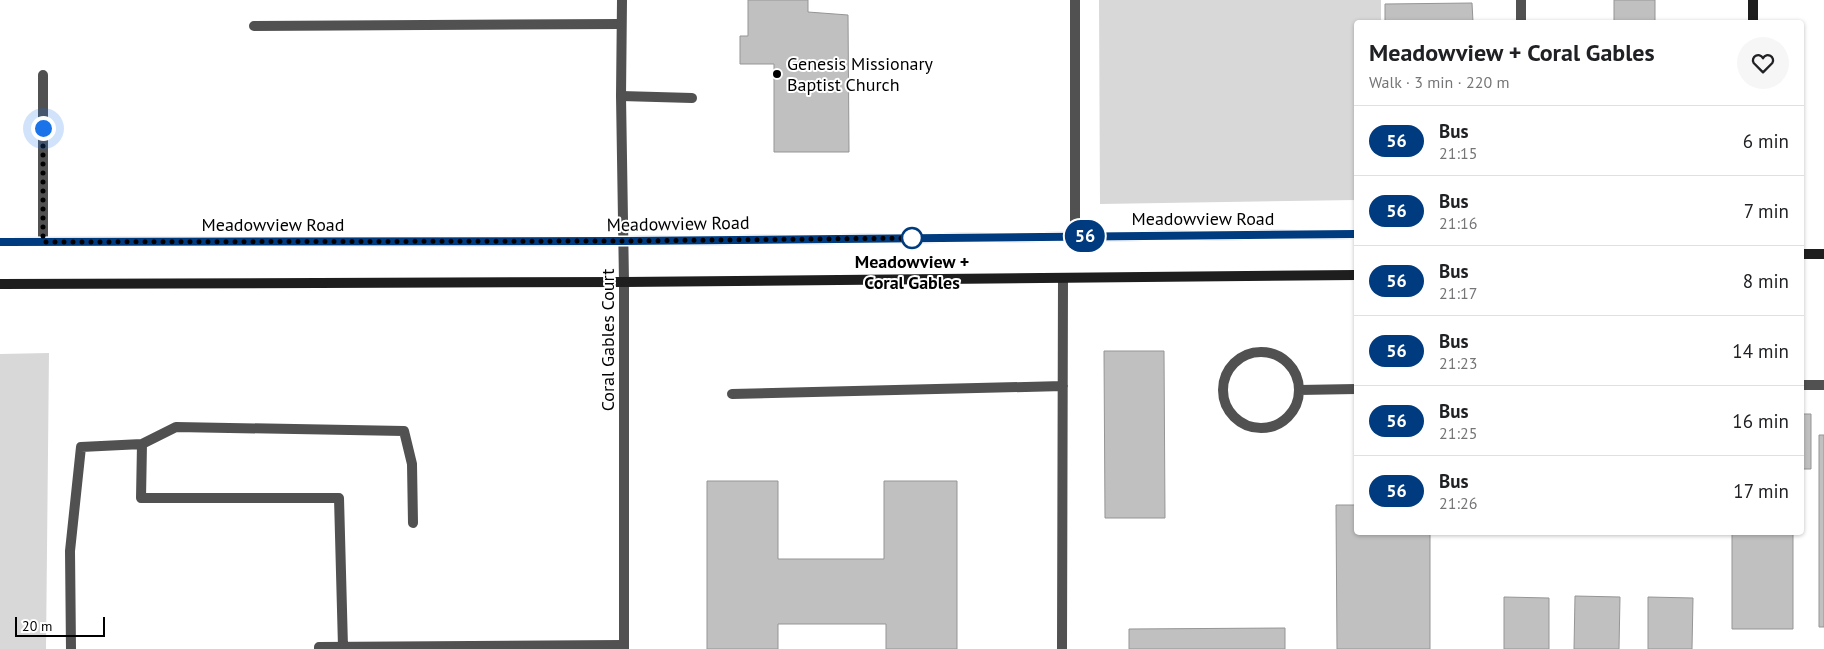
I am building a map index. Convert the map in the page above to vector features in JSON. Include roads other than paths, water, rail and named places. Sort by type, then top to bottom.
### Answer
[{"type":"main road","points":[[1753,0],[1753,20]]},
{"type":"main road","name":"Meadowview Road","points":[[0,242],[624,241],[1354,234]]},
{"type":"main road","points":[[1804,254],[1824,254]]},
{"type":"main road","points":[[0,284],[624,282],[1354,276]]},
{"type":"street","name":"Coral Gables Court","points":[[622,0],[624,647]]},
{"type":"street","points":[[1075,0],[1075,236]]},
{"type":"street","points":[[1521,0],[1521,20]]},
{"type":"street","points":[[254,26],[621,24]]},
{"type":"street","points":[[43,74],[43,242]]},
{"type":"street","points":[[621,96],[692,98]]},
{"type":"street","points":[[1062,649],[1063,278]]},
{"type":"street","points":[[1260,351],[1275,354],[1288,362],[1296,375],[1299,390],[1297,404],[1288,417],[1276,425],[1261,428],[1246,425],[1233,417],[1225,404],[1222,390],[1224,375],[1233,362],[1246,354],[1260,351]]},
{"type":"street","points":[[1804,385],[1824,385]]},
{"type":"street","points":[[732,394],[1063,386]]},
{"type":"street","points":[[1299,390],[1354,390]]},
{"type":"street","points":[[71,649],[70,551],[81,447],[142,444],[176,427],[404,431],[412,464],[413,522]]},
{"type":"street","points":[[142,444],[141,498],[339,498],[344,647]]},
{"type":"street","points":[[319,649],[319,647],[416,646],[485,648],[624,647]]},
{"type":"place","name":"Genesis Missionary Baptist Church","points":[[777,74]]},
{"type":"place","name":"Meadowview + Coral Gables","points":[[912,238]]}]
